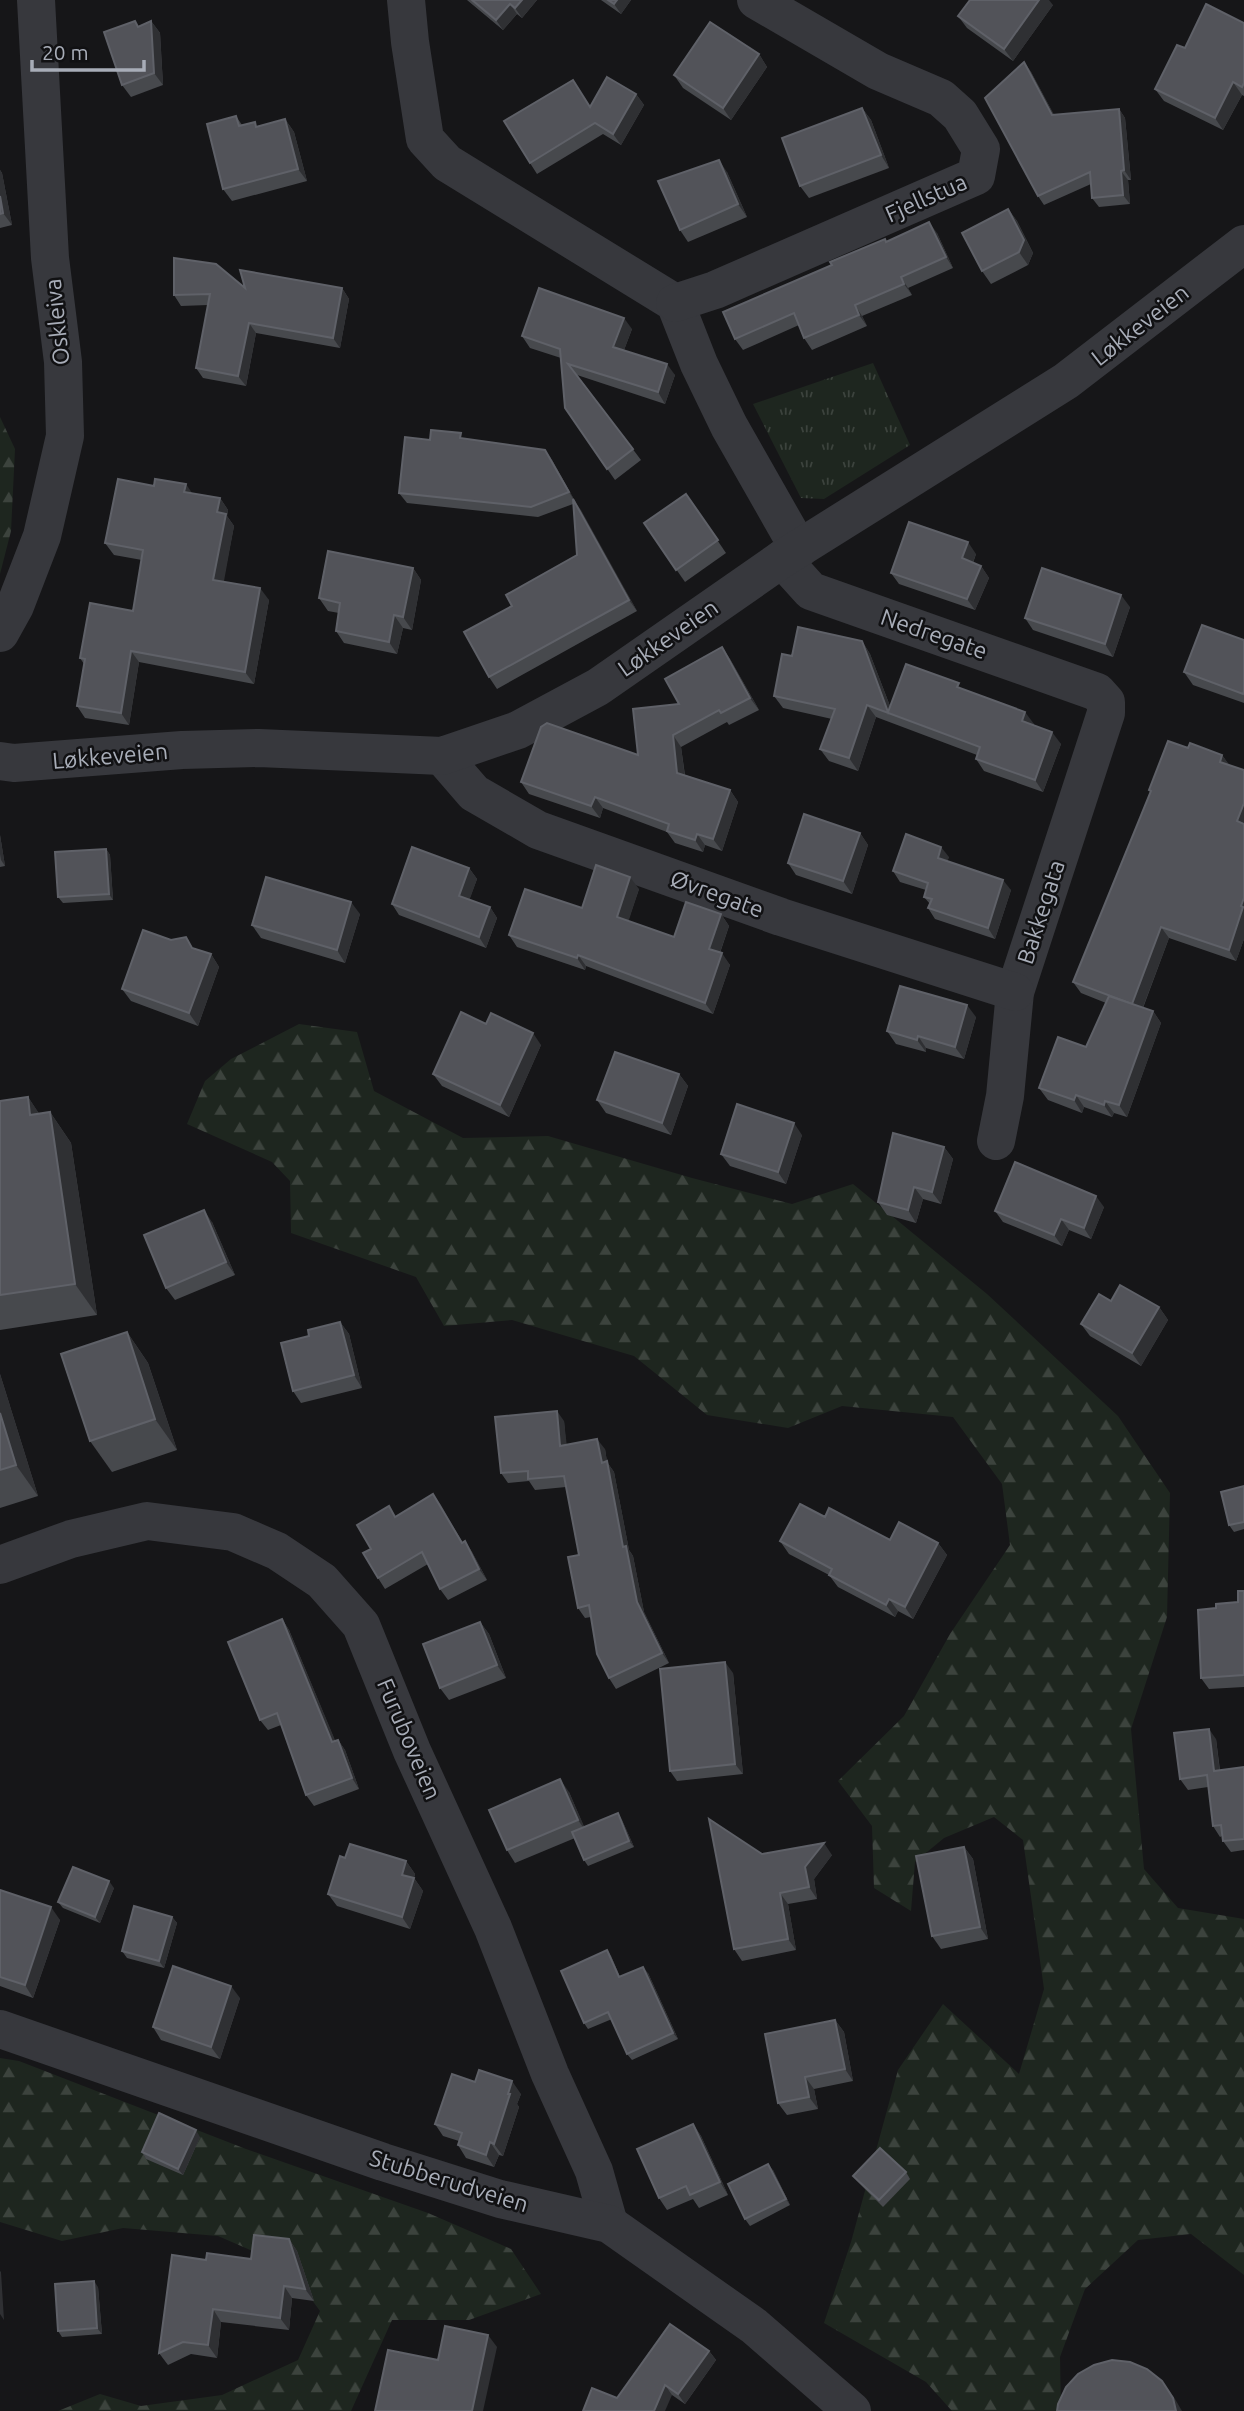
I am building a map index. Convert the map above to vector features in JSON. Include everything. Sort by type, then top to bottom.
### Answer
[{"type":"street","name":"Oskleiva","points":[[0,633],[15,606],[42,536],[65,436],[62,362],[50,258],[36,0]]},
{"type":"street","points":[[407,0],[410,42],[425,139],[447,163],[675,303],[729,426],[791,554]]},
{"type":"street","name":"Fjellstua","points":[[675,303],[715,290],[976,176],[981,149],[960,115],[941,98],[878,71],[757,0]]},
{"type":"street","name":"Løkkeveien","points":[[0,761],[14,764],[181,750],[259,748],[442,756],[518,730],[598,687],[791,554],[1066,382],[1244,244]]},
{"type":"street","name":"Nedregate","points":[[791,554],[811,591],[1097,692]]},
{"type":"street","name":"Bakkegata","points":[[996,1141],[1005,1096],[1015,992],[1105,713],[1106,702],[1097,692]]},
{"type":"street","name":"Øvregate","points":[[442,756],[474,793],[538,830],[781,917],[1015,992]]},
{"type":"street","name":"Furuboveien","points":[[0,1565],[71,1539],[147,1521],[233,1532],[277,1551],[322,1581],[361,1625],[412,1751],[493,1928],[550,2074],[594,2171],[609,2224]]},
{"type":"street","name":"Stubberudveien","points":[[0,2029],[409,2170],[500,2199],[609,2224],[754,2326],[852,2411]]},
{"type":"green space","points":[[873,363],[910,445],[824,499],[801,498],[753,404]]},
{"type":"green space","points":[[0,417],[15,449],[11,531],[0,574]]},
{"type":"green space","points":[[299,1024],[357,1032],[374,1091],[463,1138],[548,1136],[792,1204],[853,1184],[987,1294],[1118,1416],[1170,1493],[1167,1617],[1131,1729],[1144,1869],[1178,1908],[1244,1919],[1244,2275],[1191,2234],[1138,2240],[1085,2289],[1060,2357],[1061,2411],[952,2411],[926,2382],[824,2323],[851,2242],[898,2070],[943,2004],[1019,2074],[1044,1989],[1023,1840],[994,1817],[944,1838],[915,1862],[911,1911],[874,1888],[872,1826],[838,1781],[904,1716],[950,1634],[1010,1545],[1002,1484],[953,1417],[842,1406],[788,1428],[707,1415],[634,1356],[512,1320],[444,1326],[416,1277],[291,1233],[290,1181],[272,1162],[187,1124],[205,1081],[231,1059]]},
{"type":"green space","points":[[0,2058],[19,2061],[246,2149],[428,2213],[511,2249],[541,2294],[469,2320],[392,2320],[351,2411],[58,2411],[100,2394],[141,2406],[222,2395],[298,2360],[320,2311],[287,2266],[218,2236],[123,2228],[62,2241],[0,2222]]},
{"type":"building","points":[[472,0],[522,0],[515,8],[510,4],[496,20]]},
{"type":"building","points":[[970,0],[1039,0],[1004,49],[958,16]]},
{"type":"building","points":[[1206,4],[1244,23],[1244,83],[1242,87],[1233,82],[1215,118],[1155,89],[1177,45],[1185,48]]},
{"type":"building","points":[[135,21],[138,27],[151,21],[154,73],[122,85],[104,32]]},
{"type":"building","points":[[710,22],[759,54],[723,108],[674,75]]},
{"type":"building","points":[[1024,62],[1052,115],[1119,109],[1124,170],[1121,171],[1123,195],[1092,198],[1090,172],[1038,196],[985,98]]},
{"type":"building","points":[[607,77],[636,94],[613,134],[595,123],[530,163],[504,121],[573,80],[590,107]]},
{"type":"building","points":[[862,108],[881,155],[800,186],[782,138]]},
{"type":"building","points":[[236,116],[239,126],[255,122],[256,127],[285,119],[298,169],[223,189],[207,124]]},
{"type":"building","points":[[719,160],[738,204],[680,230],[658,181]]},
{"type":"building","points":[[1008,209],[1024,240],[1019,252],[982,271],[962,233]]},
{"type":"building","points":[[929,222],[946,257],[901,277],[904,284],[855,305],[859,315],[804,338],[794,313],[735,339],[723,312],[832,265],[830,262],[885,239],[886,242]]},
{"type":"building","points":[[174,258],[216,264],[245,288],[240,270],[342,288],[333,338],[249,323],[238,376],[196,368],[210,294],[174,295]]},
{"type":"building","points":[[539,288],[624,318],[613,347],[667,364],[658,392],[568,364],[633,449],[607,469],[565,408],[560,349],[522,336]]},
{"type":"building","points":[[431,430],[461,433],[460,438],[545,450],[569,492],[531,507],[399,493],[405,437],[430,440]]},
{"type":"building","points":[[118,479],[154,486],[155,479],[186,484],[184,492],[220,498],[217,512],[226,514],[213,580],[260,588],[245,672],[131,651],[121,713],[77,706],[85,659],[80,658],[90,603],[133,611],[143,550],[105,543]]},
{"type":"building","points":[[686,494],[718,540],[676,570],[644,523]]},
{"type":"building","points":[[573,499],[629,600],[489,677],[464,632],[512,606],[506,595],[577,555]]},
{"type":"building","points":[[909,522],[968,542],[962,558],[981,566],[967,599],[891,573]]},
{"type":"building","points":[[328,551],[413,568],[403,617],[394,615],[389,642],[336,631],[340,603],[319,598]]},
{"type":"building","points":[[1042,568],[1121,595],[1105,644],[1025,618]]},
{"type":"building","points":[[1202,625],[1244,640],[1243,694],[1184,672]]},
{"type":"building","points":[[798,627],[862,641],[888,712],[906,664],[959,683],[957,687],[1025,712],[1022,721],[1052,732],[1035,780],[976,759],[980,747],[867,705],[849,758],[820,749],[835,709],[774,696],[782,654],[792,656]]},
{"type":"building","points":[[722,647],[750,698],[721,713],[719,710],[673,735],[677,773],[730,790],[713,839],[697,834],[695,840],[667,831],[669,824],[595,797],[591,806],[521,782],[541,727],[547,723],[638,755],[633,709],[679,704],[665,679]]},
{"type":"building","points":[[1168,741],[1188,748],[1190,743],[1222,755],[1220,762],[1244,770],[1244,803],[1237,821],[1244,824],[1243,907],[1229,950],[1161,927],[1132,1004],[1073,982],[1151,791],[1149,790]]},
{"type":"building","points":[[804,814],[860,833],[843,881],[788,863]]},
{"type":"building","points":[[906,834],[941,847],[938,858],[1003,880],[988,928],[928,908],[932,899],[924,897],[928,883],[893,871]]},
{"type":"building","points":[[412,847],[469,868],[459,896],[490,907],[479,937],[392,904]]},
{"type":"building","points":[[106,849],[109,894],[58,897],[55,852]]},
{"type":"building","points":[[596,865],[630,877],[617,917],[674,937],[686,902],[721,914],[709,949],[722,953],[705,1003],[578,955],[577,958],[509,935],[525,889],[582,908]]},
{"type":"building","points":[[266,877],[351,902],[337,950],[252,925]]},
{"type":"building","points":[[143,930],[171,940],[186,937],[192,948],[211,954],[189,1013],[122,989]]},
{"type":"building","points":[[900,986],[967,1005],[955,1047],[918,1036],[917,1040],[887,1031]]},
{"type":"building","points":[[1109,996],[1153,1011],[1119,1105],[1105,1101],[1104,1105],[1076,1095],[1074,1100],[1039,1088],[1058,1037],[1086,1047]]},
{"type":"building","points":[[461,1012],[486,1024],[491,1013],[533,1033],[500,1105],[433,1074]]},
{"type":"building","points":[[615,1052],[679,1074],[662,1123],[597,1100]]},
{"type":"building","points":[[28,1097],[30,1115],[50,1112],[75,1284],[0,1295],[0,1101]]},
{"type":"building","points":[[737,1104],[794,1123],[778,1172],[721,1154]]},
{"type":"building","points":[[893,1133],[944,1147],[932,1192],[914,1187],[908,1210],[878,1202]]},
{"type":"building","points":[[1015,1162],[1096,1196],[1084,1228],[1061,1219],[1054,1235],[995,1211]]},
{"type":"building","points":[[204,1210],[226,1262],[166,1288],[144,1235]]},
{"type":"building","points":[[1120,1285],[1159,1307],[1132,1353],[1081,1324],[1099,1294],[1111,1301]]},
{"type":"building","points":[[340,1322],[354,1375],[293,1391],[281,1343],[309,1336],[308,1330]]},
{"type":"building","points":[[127,1332],[155,1419],[90,1441],[61,1354]]},
{"type":"building","points":[[557,1411],[560,1446],[597,1439],[602,1463],[607,1461],[623,1547],[626,1546],[637,1602],[662,1653],[609,1678],[597,1654],[589,1605],[578,1608],[568,1557],[579,1555],[564,1476],[528,1479],[528,1471],[501,1473],[495,1417]]},
{"type":"building","points":[[0,1413],[16,1465],[0,1470]]},
{"type":"building","points":[[1244,1486],[1244,1522],[1229,1525],[1221,1492]]},
{"type":"building","points":[[433,1494],[462,1543],[465,1541],[479,1569],[440,1589],[422,1552],[378,1578],[363,1553],[371,1549],[357,1525],[389,1506],[395,1517]]},
{"type":"building","points":[[800,1504],[825,1517],[829,1508],[890,1540],[899,1522],[938,1543],[905,1607],[889,1599],[886,1605],[829,1575],[832,1569],[780,1541]]},
{"type":"building","points":[[1238,1591],[1244,1591],[1244,1675],[1201,1678],[1198,1610],[1216,1608],[1216,1604],[1238,1602]]},
{"type":"building","points":[[282,1619],[332,1742],[338,1740],[352,1778],[306,1795],[277,1713],[260,1720],[228,1642]]},
{"type":"building","points":[[480,1622],[497,1665],[440,1688],[423,1644]]},
{"type":"building","points":[[725,1662],[735,1764],[670,1771],[660,1669]]},
{"type":"building","points":[[1209,1729],[1214,1771],[1244,1767],[1244,1839],[1223,1841],[1221,1825],[1213,1826],[1207,1775],[1180,1779],[1174,1733]]},
{"type":"building","points":[[560,1779],[578,1820],[507,1850],[489,1810]]},
{"type":"building","points":[[618,1813],[629,1841],[584,1860],[572,1832]]},
{"type":"building","points":[[709,1819],[762,1854],[824,1843],[805,1867],[809,1887],[780,1893],[788,1939],[734,1949]]},
{"type":"building","points":[[350,1844],[406,1861],[402,1875],[414,1878],[402,1917],[328,1894],[340,1856],[345,1858]]},
{"type":"building","points":[[964,1847],[980,1927],[932,1936],[916,1856]]},
{"type":"building","points":[[73,1867],[109,1881],[95,1917],[58,1902]]},
{"type":"building","points":[[0,1890],[51,1907],[25,1985],[0,1977]]},
{"type":"building","points":[[134,1906],[172,1917],[159,1961],[122,1951]]},
{"type":"building","points":[[607,1950],[619,1977],[643,1967],[673,2033],[627,2054],[608,2012],[584,2023],[561,1971]]},
{"type":"building","points":[[173,1966],[231,1986],[211,2047],[153,2027]]},
{"type":"building","points":[[835,2020],[845,2069],[805,2077],[809,2097],[778,2103],[765,2034]]},
{"type":"building","points":[[479,2070],[512,2081],[494,2144],[490,2142],[486,2155],[458,2145],[462,2133],[435,2124],[452,2074],[475,2082]]},
{"type":"building","points":[[159,2113],[196,2130],[178,2169],[142,2152]]},
{"type":"building","points":[[693,2124],[720,2182],[690,2195],[686,2186],[659,2198],[637,2149]]},
{"type":"building","points":[[880,2148],[906,2172],[879,2200],[853,2176]]},
{"type":"building","points":[[768,2164],[786,2199],[745,2219],[728,2184]]},
{"type":"building","points":[[254,2235],[289,2239],[305,2289],[284,2286],[280,2318],[213,2309],[208,2345],[183,2342],[159,2353],[172,2255],[206,2260],[207,2253],[251,2259]]},
{"type":"building","points":[[94,2281],[97,2328],[58,2331],[55,2284]]},
{"type":"building","points":[[670,2324],[709,2351],[678,2394],[665,2385],[654,2411],[583,2411],[592,2388],[617,2398]]},
{"type":"building","points":[[445,2326],[488,2335],[472,2411],[375,2411],[388,2350],[438,2360]]},
{"type":"building","points":[[1112,2360],[1130,2362],[1147,2369],[1162,2381],[1173,2398],[1176,2411],[1057,2411],[1066,2387],[1078,2374],[1094,2365]]}]
